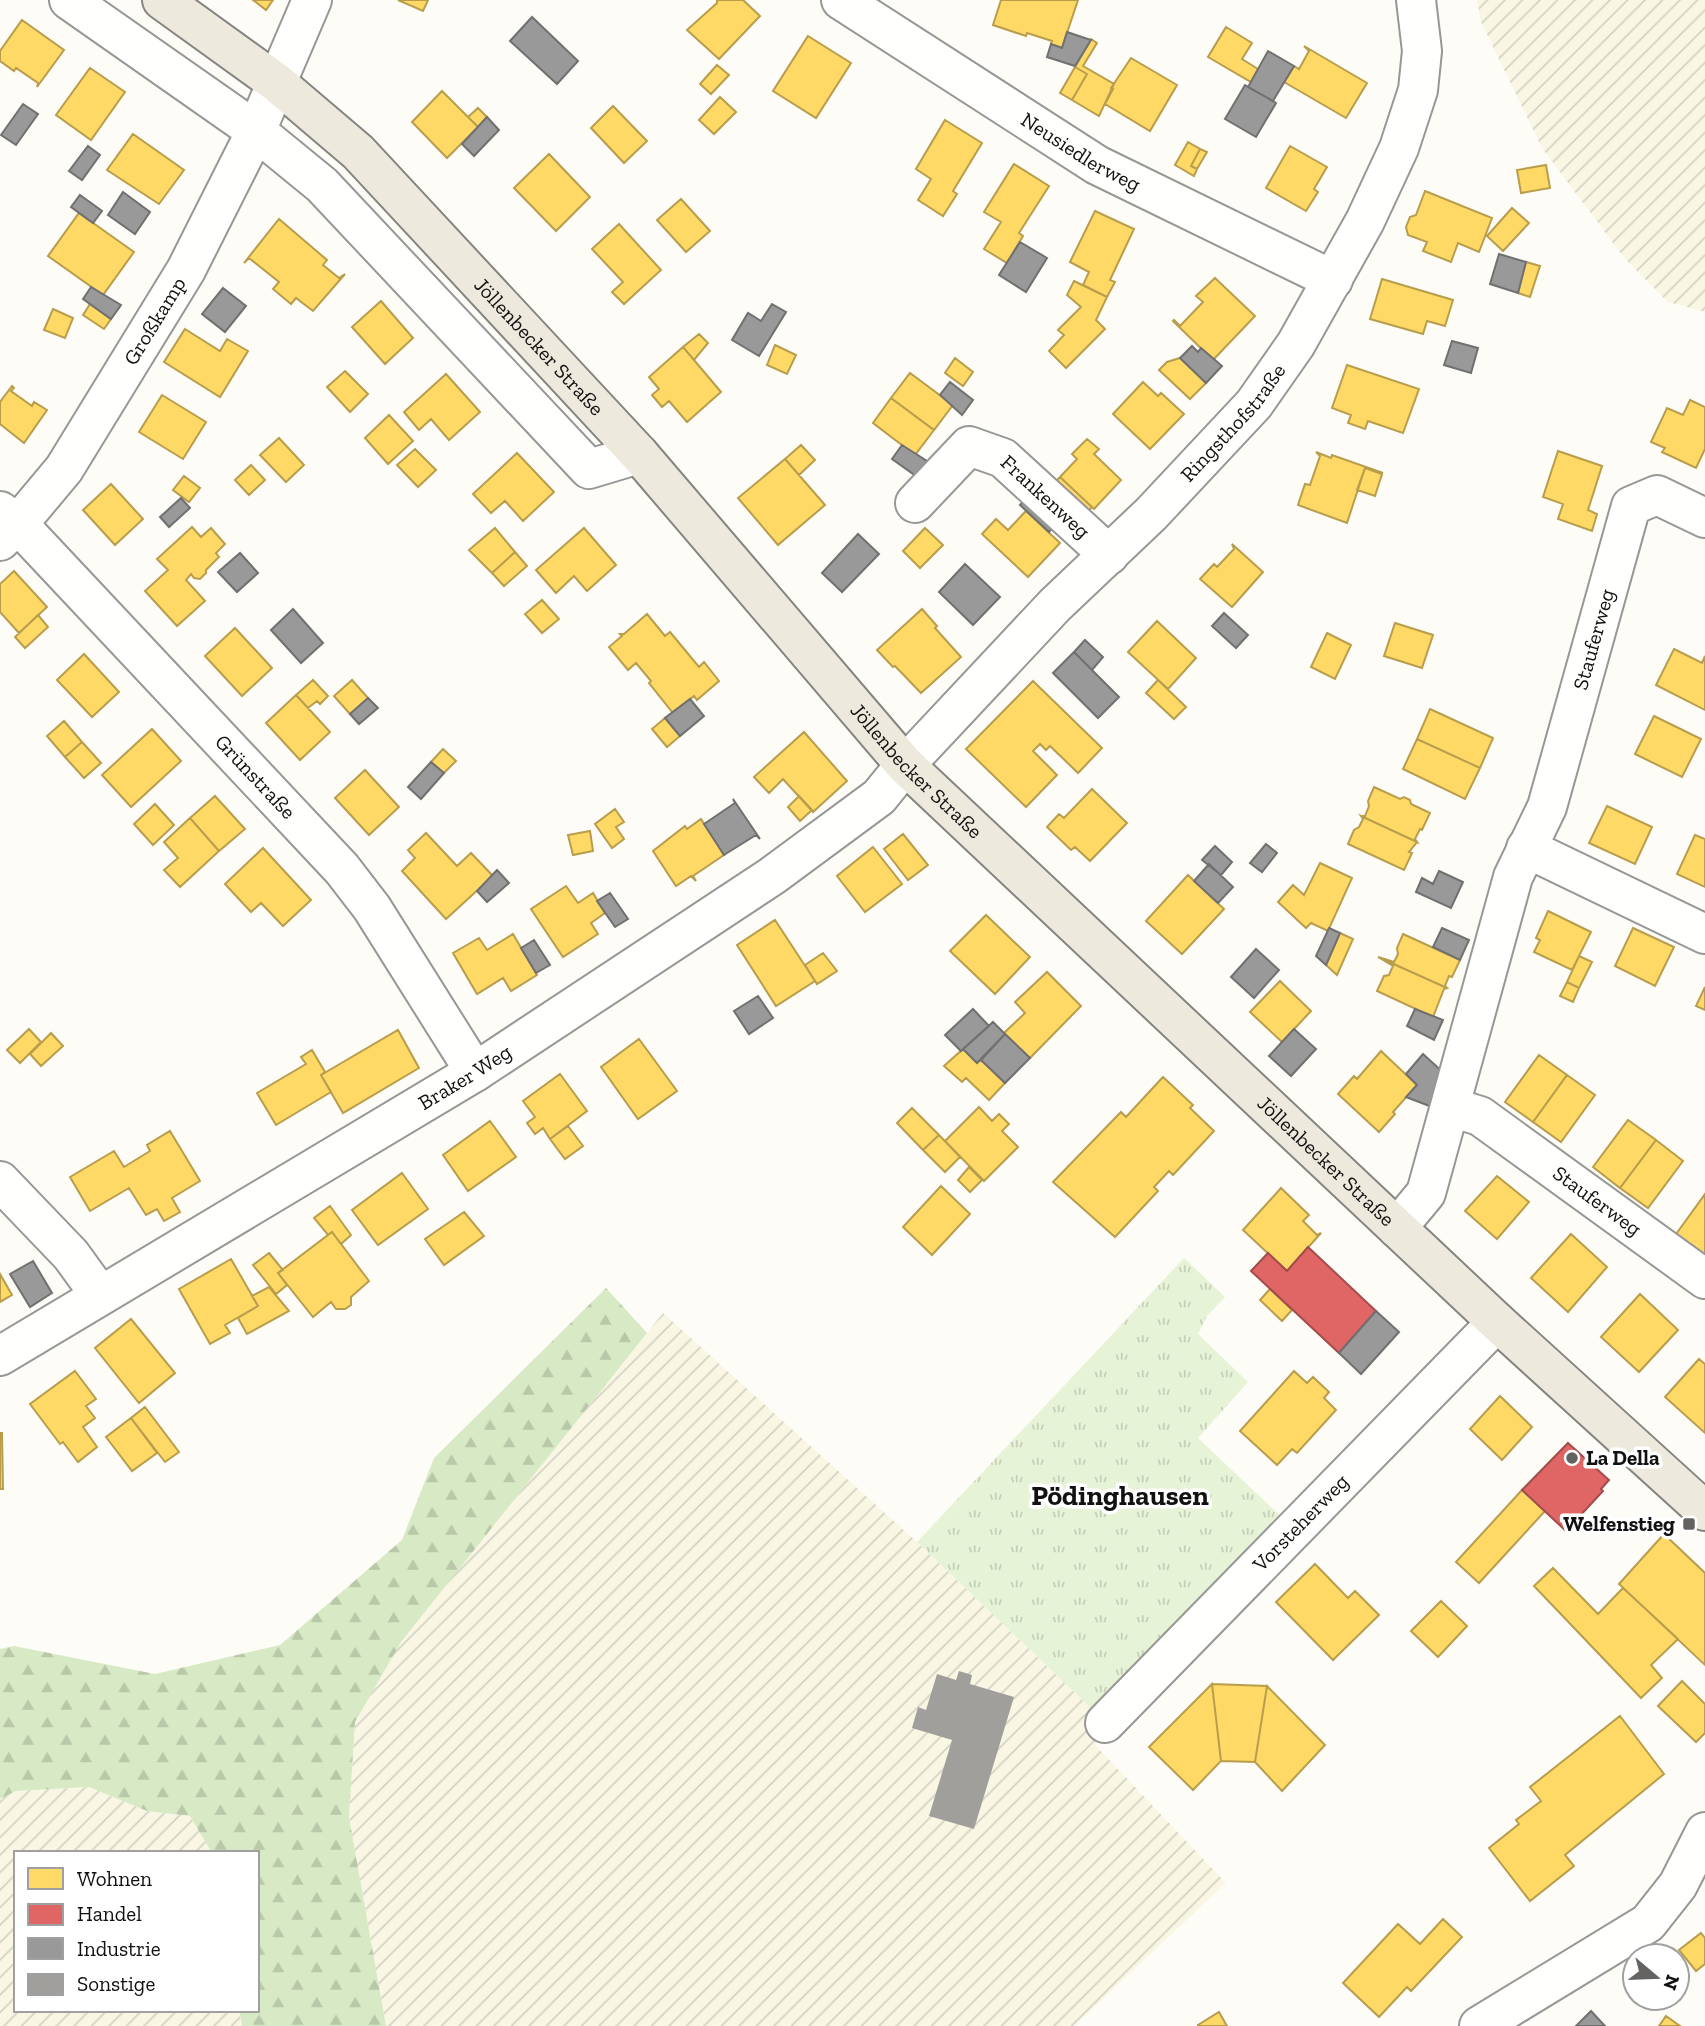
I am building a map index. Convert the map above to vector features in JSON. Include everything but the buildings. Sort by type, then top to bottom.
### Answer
[{"type":"main road","name":"Jöllenbecker Straße","points":[[162,0],[277,83],[358,152],[639,454],[905,765],[1497,1322],[1705,1511]]},
{"type":"street","points":[[69,0],[256,131],[322,185],[589,468],[639,454]]},
{"type":"street","name":"Großkamp","points":[[6,525],[64,469],[186,270],[256,131],[312,0]]},
{"type":"street","name":"Neusiedlerweg","points":[[841,0],[1097,165],[1334,280]]},
{"type":"street","name":"Ringsthofstraße","points":[[905,765],[1055,605],[1151,514],[1254,404],[1296,344],[1334,280],[1399,148],[1418,90],[1422,51],[1416,0]]},
{"type":"street","name":"Frankenweg","points":[[915,503],[969,446],[1003,458],[1109,555]]},
{"type":"street","name":"Stauferweg","points":[[1397,1228],[1426,1193],[1513,877],[1547,807],[1631,506],[1657,495],[1705,519]]},
{"type":"street","name":"Grünstraße","points":[[6,525],[342,869],[372,908],[475,1072]]},
{"type":"street","name":"Braker Weg","points":[[0,1356],[475,1072],[772,876],[879,797],[905,765]]},
{"type":"street","points":[[1526,848],[1705,934]]},
{"type":"street","name":"Stauferweg","points":[[1451,1107],[1480,1116],[1705,1279]]},
{"type":"street","points":[[0,1181],[71,1255],[100,1295]]},
{"type":"street","name":"Vorsteherweg","points":[[1105,1723],[1497,1322]]},
{"type":"street","points":[[1479,2026],[1648,1923],[1678,1885],[1705,1832]]},
{"type":"shaded area","points":[[1477,0],[1705,0],[1705,312],[1668,302],[1625,259],[1542,148],[1481,22]]},
{"type":"shaded area","points":[[663,1313],[917,1542],[1093,1710],[1096,1746],[1226,1883],[1074,2026],[386,2026],[349,1817],[355,1722],[400,1642]]},
{"type":"shaded area","points":[[89,1787],[147,1811],[190,1816],[211,1851],[14,1851],[14,2012],[239,2012],[242,2026],[0,2026],[0,1799],[16,1791]]},
{"type":"green space","points":[[1184,1258],[1225,1297],[1207,1316],[1198,1334],[1248,1382],[1198,1438],[1289,1524],[1093,1710],[917,1542]]},
{"type":"green space","points":[[606,1288],[647,1333],[401,1642],[355,1722],[349,1817],[386,2026],[242,2026],[239,2012],[259,2012],[259,1851],[211,1851],[190,1816],[147,1811],[89,1787],[16,1791],[0,1799],[0,1649],[14,1646],[155,1674],[280,1645],[402,1540],[434,1458]]},
{"type":"place","name":"La Della","points":[[1572,1458]]},
{"type":"place","name":"Welfenstieg","points":[[1689,1524]]},
{"type":"district","name":"Pödinghausen","points":[[1120,1495]]}]
